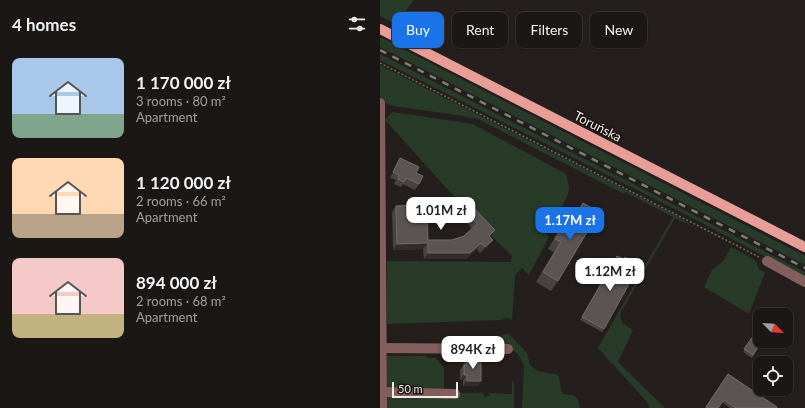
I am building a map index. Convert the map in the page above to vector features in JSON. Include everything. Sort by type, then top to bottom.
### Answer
[{"type":"main road","name":"Toruńska","points":[[380,29],[805,247]]},
{"type":"street","points":[[380,103],[382,408]]},
{"type":"street","points":[[767,261],[805,282]]},
{"type":"street","points":[[381,348],[508,349]]},
{"type":"street","points":[[382,392],[455,394]]},
{"type":"path","points":[[380,63],[767,261]]},
{"type":"green space","points":[[380,0],[414,0],[404,12],[392,12],[392,22],[380,16]]},
{"type":"green space","points":[[380,37],[392,43],[392,48],[401,48],[805,256],[805,265],[380,47]]},
{"type":"green space","points":[[380,54],[805,272],[805,278],[702,223],[380,60]]},
{"type":"green space","points":[[380,65],[679,217],[695,228],[675,218],[621,312],[622,321],[633,330],[618,362],[665,408],[650,408],[647,402],[598,348],[673,217],[625,192],[624,194],[478,119],[387,104],[380,97]]},
{"type":"green space","points":[[392,112],[473,124],[566,174],[569,190],[568,195],[545,232],[549,237],[529,275],[522,268],[515,275],[512,320],[506,318],[500,320],[387,324],[387,261],[511,262],[512,256],[479,224],[385,120]]},
{"type":"green space","points":[[731,247],[756,261],[759,270],[765,272],[749,314],[704,287],[712,270],[723,261]]},
{"type":"green space","points":[[509,334],[527,353],[530,365],[538,371],[558,375],[563,394],[575,396],[578,400],[580,408],[522,408],[524,365],[518,354],[498,341],[501,335]]},
{"type":"green space","points":[[387,356],[426,356],[427,358],[436,358],[444,368],[444,389],[390,388],[387,386]]},
{"type":"green space","points":[[514,381],[514,408],[386,408],[386,401],[390,396],[483,393],[485,397],[489,396],[489,393],[512,394],[512,382]]},
{"type":"building","points":[[400,158],[419,167],[416,173],[423,176],[419,184],[406,178],[404,182],[398,179],[399,175],[393,172]]},
{"type":"building","points":[[468,202],[495,230],[489,236],[493,240],[485,247],[481,243],[470,253],[428,253],[428,243],[397,244],[396,206],[414,205],[414,210],[427,210],[428,240],[452,240],[464,236],[477,224],[468,213],[465,214],[462,210],[462,207]]},
{"type":"building","points":[[583,203],[599,212],[558,281],[543,272],[561,242],[555,239],[564,224],[569,227]]},
{"type":"building","points":[[617,256],[624,259],[625,257],[633,261],[631,264],[638,268],[604,329],[582,317]]},
{"type":"building","points":[[753,336],[753,348],[758,348],[753,355],[744,349]]},
{"type":"building","points":[[467,359],[481,359],[481,381],[467,381],[467,375],[464,375],[464,365],[467,365]]},
{"type":"building","points":[[728,374],[753,391],[753,396],[761,396],[777,408],[736,408],[724,400],[718,408],[706,407]]},
{"type":"railway","points":[[380,50],[805,268]]}]
